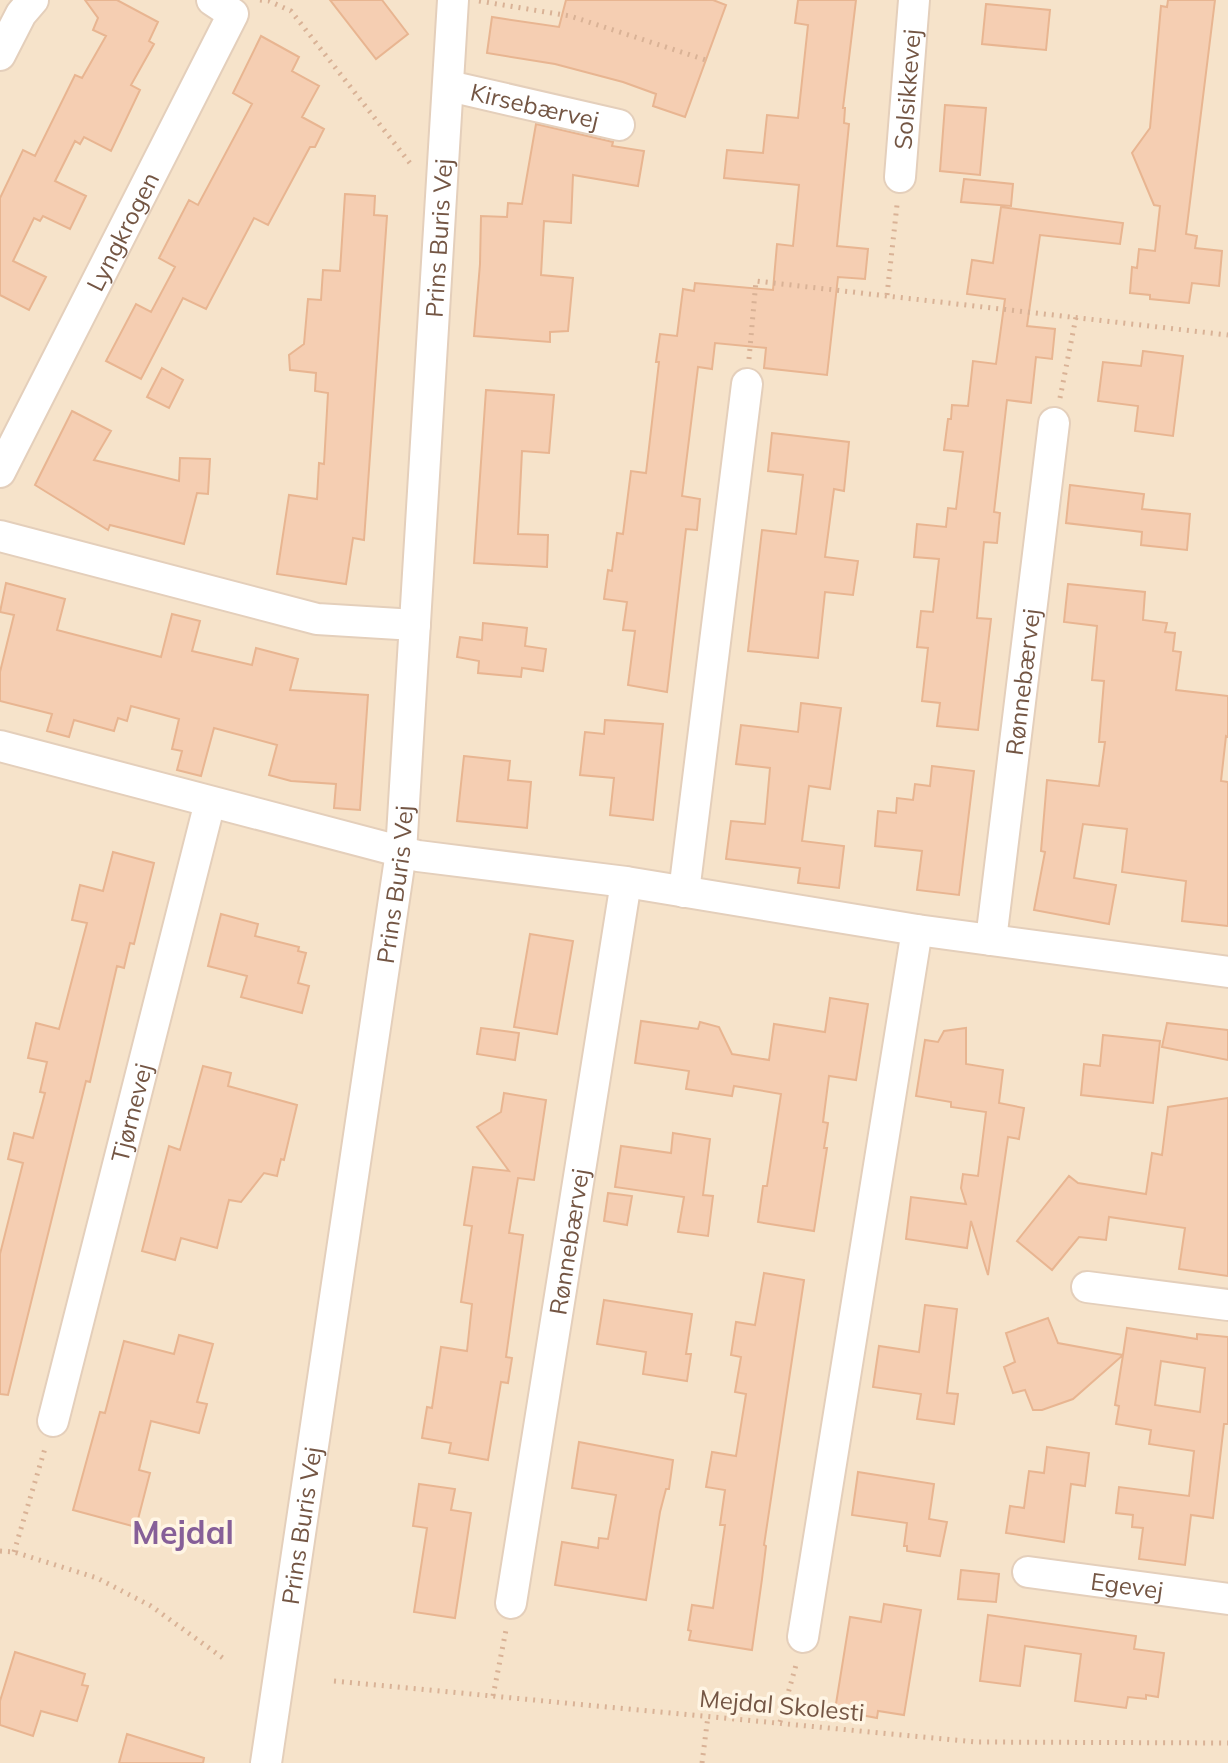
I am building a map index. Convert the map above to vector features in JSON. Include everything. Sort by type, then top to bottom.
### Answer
[{"type":"street","points":[[0,55],[21,14],[33,0]]},
{"type":"street","name":"Lyngkrogen","points":[[0,472],[233,14],[212,0]]},
{"type":"street","name":"Prins Buris Vej","points":[[266,1763],[319,1387],[374,1044],[401,852],[453,0]]},
{"type":"street","name":"Solsikkevej","points":[[900,177],[914,0]]},
{"type":"street","name":"Kirsebærvej","points":[[449,86],[619,125]]},
{"type":"street","points":[[684,892],[747,384]]},
{"type":"street","name":"Rønnebærvej","points":[[991,940],[1054,423]]},
{"type":"street","points":[[0,536],[317,619],[415,625]]},
{"type":"street","points":[[0,746],[401,852],[626,882],[917,930],[1228,972]]},
{"type":"street","name":"Tjørnevej","points":[[53,1421],[210,802]]},
{"type":"street","name":"Rønnebærvej","points":[[511,1603],[626,882]]},
{"type":"street","points":[[803,1637],[917,930]]},
{"type":"street","points":[[1087,1287],[1228,1305]]},
{"type":"street","name":"Egevej","points":[[1028,1572],[1228,1599]]},
{"type":"path","points":[[260,0],[291,11],[418,173],[443,185]]},
{"type":"path","points":[[470,0],[570,16],[709,61]]},
{"type":"path","points":[[887,295],[900,177]]},
{"type":"path","points":[[747,384],[756,281],[1228,335]]},
{"type":"path","points":[[1054,423],[1076,317]]},
{"type":"path","points":[[14,1552],[53,1421]]},
{"type":"path","points":[[0,1551],[14,1552],[97,1578],[137,1599],[227,1661]]},
{"type":"path","points":[[493,1696],[511,1603]]},
{"type":"path","points":[[780,1722],[803,1637]]},
{"type":"path","name":"Mejdal Skolesti","points":[[334,1681],[976,1742],[1228,1743]]},
{"type":"path","points":[[702,1763],[708,1716]]},
{"type":"shaded area","points":[[0,0],[1228,0],[1228,1763],[0,1763]]},
{"type":"building","points":[[85,0],[117,0],[158,22],[149,41],[154,44],[131,85],[140,90],[111,151],[84,137],[80,144],[75,141],[55,181],[86,196],[70,229],[43,216],[40,221],[34,218],[13,261],[46,277],[29,310],[0,295],[0,198],[23,150],[35,156],[75,75],[82,78],[106,36],[93,30],[98,18]]},
{"type":"building","points":[[330,0],[382,0],[408,34],[376,59]]},
{"type":"building","points":[[566,0],[713,0],[726,5],[685,117],[653,106],[656,94],[623,82],[555,64],[487,53],[492,17],[559,27]]},
{"type":"building","points":[[798,0],[856,0],[843,108],[844,123],[849,124],[837,246],[868,249],[865,279],[838,277],[827,375],[764,368],[766,348],[715,343],[712,369],[698,367],[682,496],[700,499],[697,530],[686,529],[667,692],[628,685],[635,631],[623,630],[627,602],[604,599],[608,570],[612,571],[617,533],[623,534],[631,471],[646,473],[660,334],[677,336],[683,289],[694,291],[695,283],[773,290],[777,244],[793,246],[799,185],[724,178],[727,150],[763,153],[767,115],[798,118],[808,25],[795,23]]},
{"type":"building","points":[[1168,0],[1215,0],[1186,234],[1197,236],[1195,248],[1222,251],[1219,286],[1192,283],[1189,303],[1150,299],[1150,295],[1130,293],[1132,267],[1137,268],[1139,249],[1155,251],[1160,206],[1154,205],[1132,153],[1150,128],[1161,6],[1167,7]]},
{"type":"building","points":[[986,4],[1050,10],[1046,50],[982,44]]},
{"type":"building","points":[[261,36],[299,57],[292,71],[319,86],[302,117],[324,129],[315,147],[310,147],[268,225],[254,218],[206,309],[183,298],[141,379],[106,361],[136,304],[151,312],[175,267],[159,258],[189,200],[198,205],[252,104],[233,93]]},
{"type":"building","points":[[945,105],[986,108],[980,175],[940,171]]},
{"type":"building","points":[[536,124],[613,142],[612,146],[644,151],[638,186],[573,175],[571,223],[544,221],[541,275],[573,278],[568,331],[550,332],[550,342],[474,336],[481,216],[507,217],[508,203],[522,204]]},
{"type":"building","points":[[964,179],[1013,184],[1011,206],[961,202]]},
{"type":"building","points":[[345,194],[375,196],[374,215],[387,216],[364,540],[353,538],[346,584],[277,574],[289,495],[317,499],[319,463],[324,464],[328,393],[315,391],[316,373],[290,370],[289,355],[304,344],[308,299],[321,300],[323,270],[340,271]]},
{"type":"building","points":[[1001,207],[1123,223],[1120,244],[1040,235],[1027,326],[1055,329],[1052,359],[1036,357],[1031,403],[1007,400],[994,512],[1000,513],[997,543],[984,542],[977,618],[991,619],[978,730],[937,726],[940,703],[922,701],[928,648],[917,647],[921,611],[933,612],[939,559],[914,557],[917,524],[946,527],[948,508],[956,509],[963,452],[944,450],[952,405],[968,406],[973,361],[996,364],[1005,299],[967,294],[972,260],[993,263]]},
{"type":"building","points":[[1143,351],[1183,356],[1173,436],[1135,431],[1138,406],[1098,401],[1103,362],[1141,366]]},
{"type":"building","points":[[162,368],[183,380],[169,408],[147,397]]},
{"type":"building","points":[[486,390],[554,395],[549,453],[522,451],[518,534],[548,535],[547,567],[474,563]]},
{"type":"building","points":[[72,411],[111,431],[94,460],[179,481],[180,458],[210,459],[208,494],[197,493],[184,544],[110,525],[108,530],[35,485]]},
{"type":"building","points":[[772,433],[849,442],[844,491],[834,489],[825,557],[858,561],[853,595],[825,592],[818,658],[748,651],[762,530],[796,534],[803,475],[768,471]]},
{"type":"building","points":[[1070,485],[1144,494],[1142,509],[1190,514],[1187,550],[1141,545],[1142,532],[1066,523]]},
{"type":"building","points":[[6,583],[65,599],[57,630],[161,657],[172,614],[200,621],[192,651],[252,665],[256,648],[298,659],[290,690],[368,695],[360,810],[334,808],[336,784],[291,781],[269,775],[277,745],[214,728],[201,776],[177,770],[182,751],[172,749],[179,719],[131,706],[127,721],[118,718],[114,731],[74,720],[69,737],[47,731],[52,714],[0,701],[0,672],[14,615],[0,612]]},
{"type":"building","points":[[1068,584],[1145,592],[1143,620],[1167,623],[1165,632],[1175,633],[1173,651],[1181,652],[1176,690],[1228,696],[1228,737],[1221,781],[1228,782],[1228,926],[1182,921],[1186,881],[1122,872],[1127,829],[1083,824],[1074,878],[1116,885],[1109,924],[1034,910],[1045,852],[1041,851],[1047,780],[1099,786],[1105,742],[1099,742],[1104,681],[1092,680],[1097,626],[1064,622]]},
{"type":"building","points":[[483,623],[527,628],[525,646],[546,649],[543,671],[522,668],[521,677],[478,673],[479,661],[457,657],[460,637],[482,640]]},
{"type":"building","points":[[801,703],[841,708],[830,789],[809,786],[802,841],[844,846],[839,888],[798,883],[800,868],[726,859],[731,821],[765,824],[770,768],[736,764],[741,725],[798,732]]},
{"type":"building","points":[[605,720],[663,724],[653,820],[610,815],[614,778],[580,775],[585,732],[604,734]]},
{"type":"building","points":[[464,756],[510,761],[508,780],[531,782],[527,828],[457,821]]},
{"type":"building","points":[[932,766],[974,771],[959,895],[917,890],[922,851],[875,846],[878,811],[896,813],[897,798],[913,800],[915,784],[930,786]]},
{"type":"building","points":[[113,852],[154,863],[134,944],[130,943],[124,968],[117,966],[8,1395],[0,1394],[0,1254],[23,1163],[8,1159],[14,1133],[33,1138],[45,1093],[40,1092],[47,1062],[28,1058],[36,1023],[59,1029],[87,923],[72,920],[80,885],[103,891]]},
{"type":"building","points":[[221,914],[258,924],[255,936],[299,947],[298,951],[306,953],[298,983],[309,986],[302,1013],[241,997],[247,976],[208,966]]},
{"type":"building","points":[[530,934],[573,941],[557,1034],[514,1027]]},
{"type":"building","points":[[830,998],[868,1004],[856,1080],[829,1076],[823,1122],[828,1123],[824,1148],[827,1148],[814,1231],[758,1222],[763,1186],[767,1186],[781,1094],[734,1086],[732,1096],[686,1089],[689,1071],[635,1063],[641,1021],[698,1029],[700,1022],[719,1027],[732,1054],[769,1060],[774,1024],[825,1032]]},
{"type":"building","points":[[1167,1023],[1228,1030],[1228,1060],[1162,1047]]},
{"type":"building","points":[[481,1028],[519,1033],[515,1060],[477,1054]]},
{"type":"building","points":[[966,1028],[966,1064],[1003,1070],[999,1103],[1024,1108],[1019,1139],[1008,1137],[988,1275],[971,1221],[967,1248],[906,1239],[911,1197],[966,1204],[961,1188],[963,1174],[978,1176],[986,1112],[951,1107],[951,1102],[916,1096],[925,1040],[938,1042],[944,1031]]},
{"type":"building","points":[[1103,1035],[1160,1041],[1153,1103],[1081,1095],[1084,1064],[1100,1066]]},
{"type":"building","points":[[203,1066],[231,1073],[228,1086],[297,1105],[277,1176],[264,1173],[241,1202],[229,1200],[217,1248],[181,1238],[175,1260],[142,1251],[169,1146],[180,1150]]},
{"type":"building","points":[[504,1093],[546,1100],[534,1180],[518,1178],[509,1233],[523,1235],[506,1357],[512,1358],[508,1383],[501,1382],[488,1460],[449,1453],[451,1443],[422,1438],[427,1407],[432,1408],[441,1347],[467,1351],[472,1304],[461,1302],[472,1226],[464,1225],[473,1167],[509,1171],[477,1127],[501,1112]]},
{"type":"building","points":[[1228,1098],[1228,1276],[1179,1269],[1185,1228],[1109,1217],[1106,1240],[1079,1237],[1052,1270],[1017,1241],[1069,1176],[1078,1183],[1146,1194],[1152,1153],[1162,1155],[1168,1107]]},
{"type":"building","points":[[673,1133],[710,1139],[703,1195],[713,1196],[708,1236],[678,1232],[684,1197],[615,1187],[621,1146],[671,1153]]},
{"type":"building","points":[[608,1193],[632,1196],[627,1225],[604,1221]]},
{"type":"building","points":[[764,1273],[804,1280],[764,1545],[752,1650],[689,1640],[691,1631],[688,1630],[692,1605],[713,1608],[725,1525],[720,1525],[725,1490],[706,1487],[712,1452],[736,1456],[746,1394],[735,1392],[741,1357],[731,1355],[736,1322],[755,1325]]},
{"type":"building","points":[[604,1300],[692,1314],[686,1354],[691,1354],[687,1381],[643,1374],[646,1352],[597,1344]]},
{"type":"building","points":[[925,1305],[957,1309],[947,1393],[958,1394],[954,1424],[917,1419],[921,1394],[873,1387],[879,1346],[919,1352]]},
{"type":"building","points":[[1048,1318],[1058,1343],[1123,1355],[1073,1399],[1033,1410],[1025,1390],[1013,1393],[1004,1367],[1015,1362],[1006,1333]]},
{"type":"building","points":[[1127,1328],[1197,1339],[1197,1334],[1228,1337],[1228,1424],[1224,1424],[1213,1518],[1191,1515],[1185,1565],[1139,1559],[1143,1528],[1132,1527],[1133,1515],[1116,1513],[1119,1487],[1189,1496],[1194,1451],[1149,1444],[1151,1430],[1116,1424],[1119,1406],[1115,1405]],"holes":[[[1161,1361],[1205,1368],[1200,1412],[1155,1405]]]},
{"type":"building","points":[[179,1335],[213,1344],[197,1402],[207,1404],[199,1433],[151,1421],[139,1470],[150,1473],[136,1527],[73,1510],[100,1412],[105,1413],[124,1341],[174,1354]]},
{"type":"building","points":[[579,1442],[673,1460],[669,1489],[666,1489],[660,1512],[646,1600],[555,1585],[562,1542],[598,1548],[599,1538],[608,1539],[616,1495],[572,1488]]},
{"type":"building","points":[[1047,1447],[1089,1453],[1085,1486],[1071,1484],[1064,1542],[1006,1533],[1010,1506],[1024,1508],[1029,1471],[1044,1473]]},
{"type":"building","points":[[858,1472],[934,1484],[929,1519],[947,1522],[940,1556],[907,1551],[907,1546],[904,1546],[907,1523],[852,1515]]},
{"type":"building","points":[[419,1484],[455,1489],[451,1510],[471,1513],[455,1618],[414,1612],[427,1528],[413,1526]]},
{"type":"building","points":[[961,1570],[999,1574],[996,1602],[958,1599]]},
{"type":"building","points":[[884,1604],[921,1610],[904,1715],[878,1711],[877,1718],[835,1710],[850,1617],[881,1622]]},
{"type":"building","points":[[988,1615],[1136,1636],[1134,1649],[1164,1653],[1158,1697],[1128,1697],[1126,1708],[1075,1701],[1081,1654],[1025,1646],[1020,1686],[980,1681]]},
{"type":"building","points":[[15,1652],[85,1674],[82,1685],[88,1686],[77,1721],[41,1711],[33,1736],[0,1725],[0,1701]]},
{"type":"building","points":[[127,1734],[204,1758],[203,1763],[119,1763]]},
{"type":"district","name":"Mejdal","points":[[183,1532]]}]
